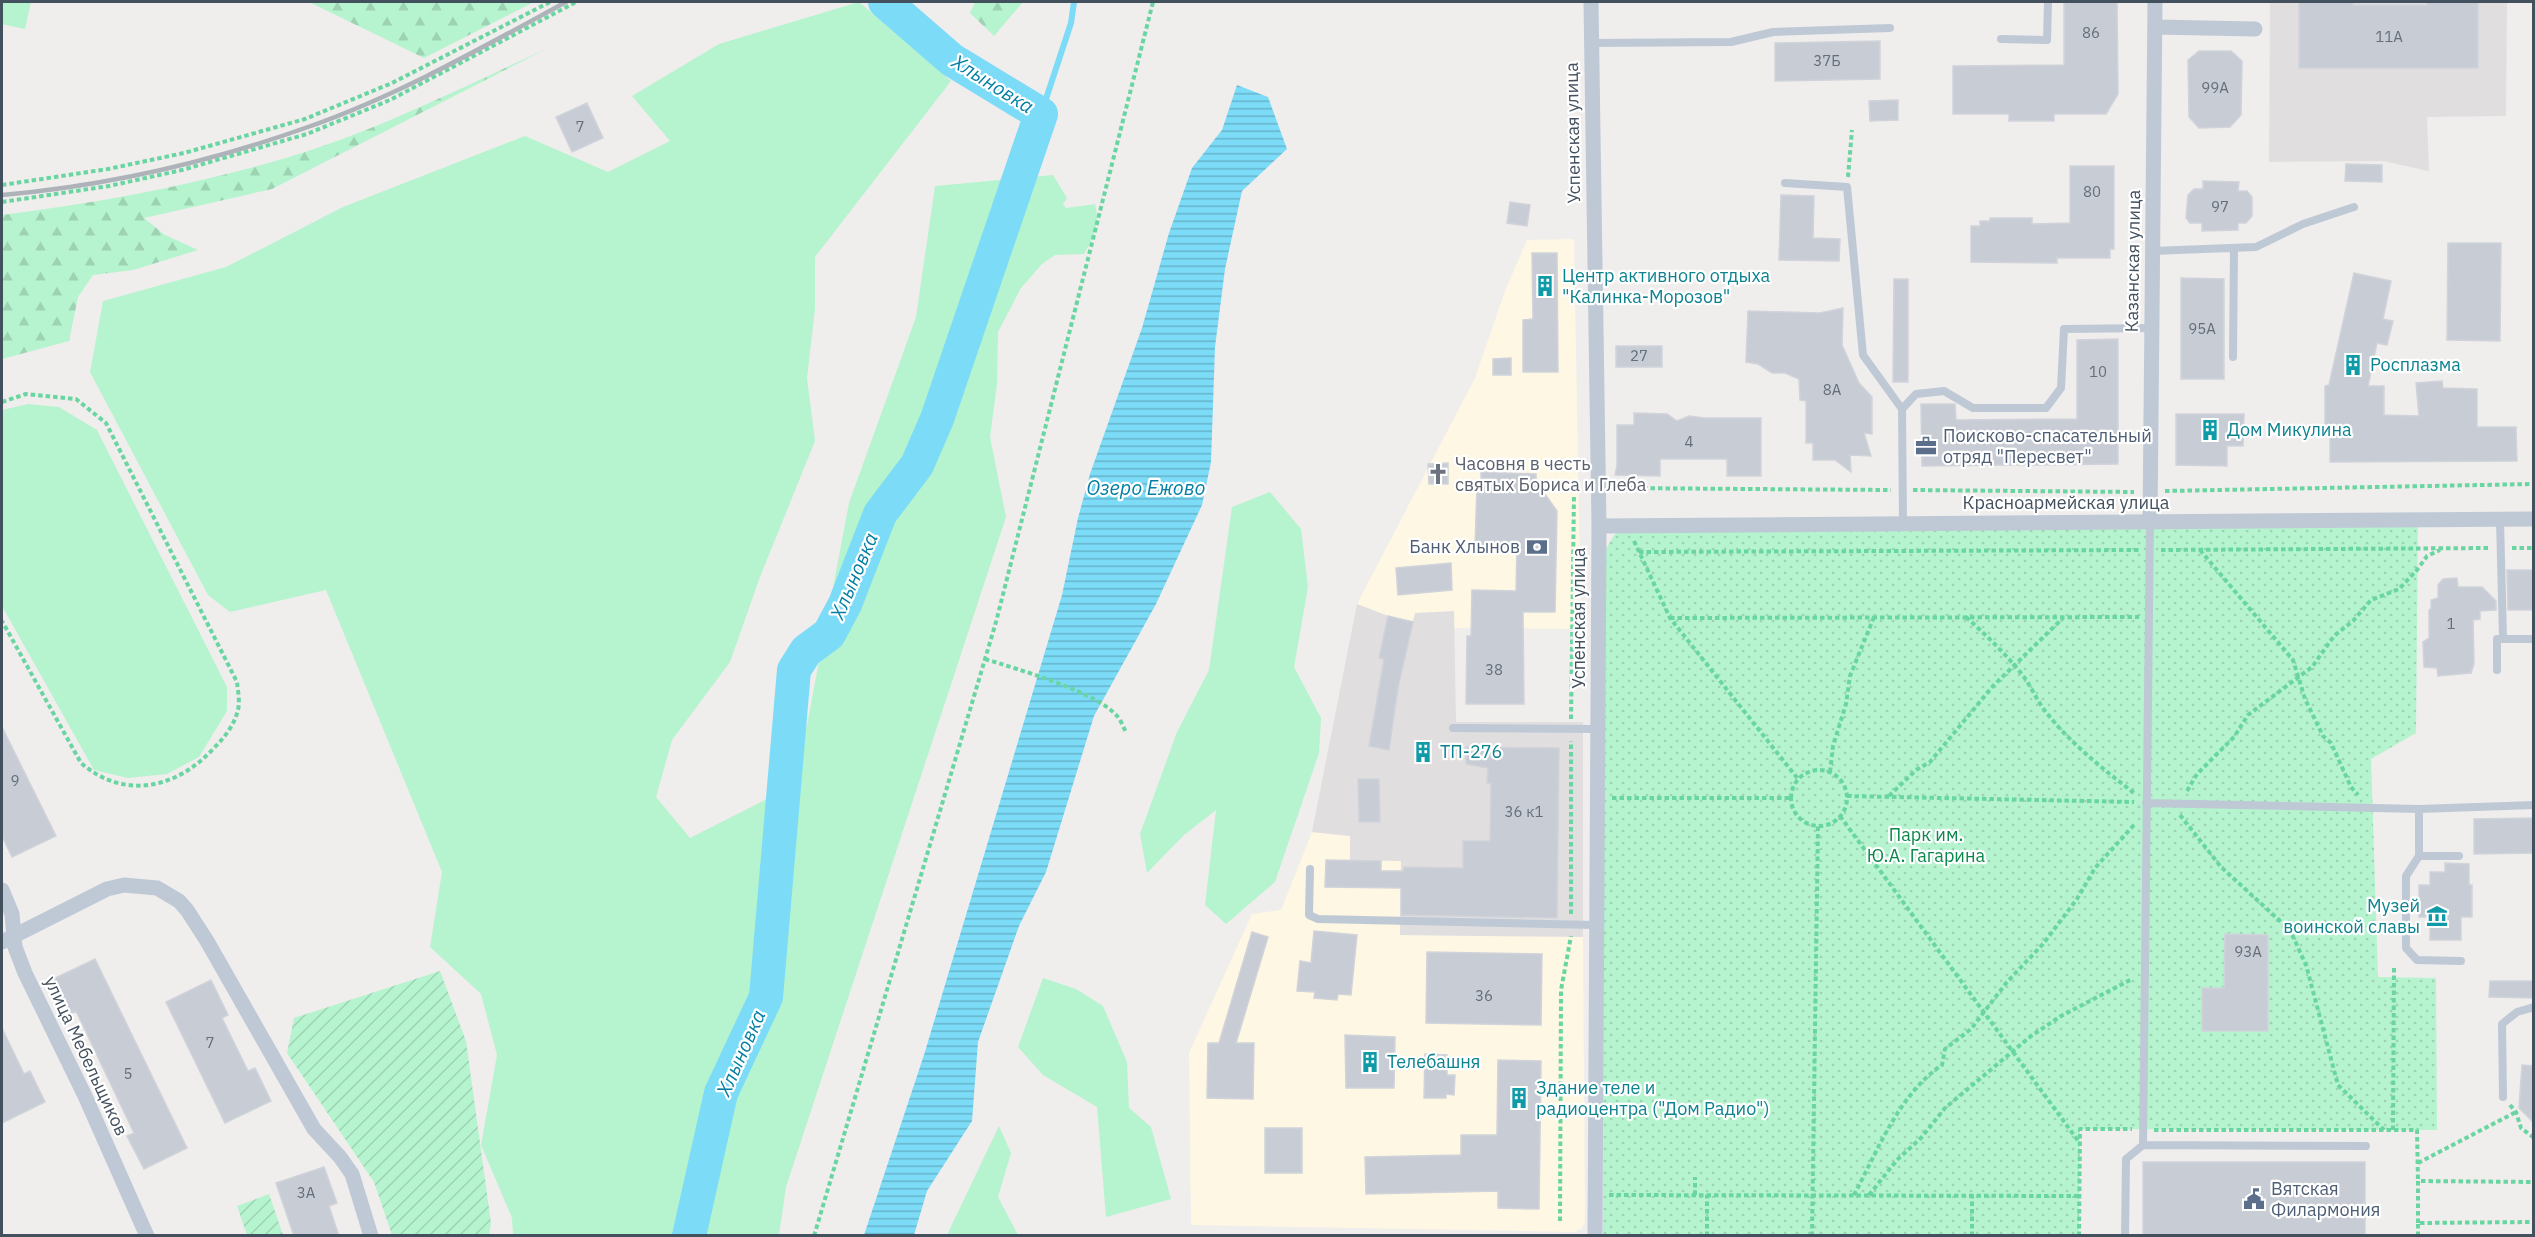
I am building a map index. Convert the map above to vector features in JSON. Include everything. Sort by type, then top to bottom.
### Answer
[{"type":"street","name":"Успенская улица","points":[[1591,2],[1599,526],[1595,1236]]},
{"type":"street","name":"Казанская улица","points":[[2150,522],[2155,2]]},
{"type":"street","points":[[2155,27],[2255,29]]},
{"type":"street","name":"Красноармейская улица","points":[[1599,526],[2534,519]]},
{"type":"street","points":[[8,939],[107,889],[124,885],[157,888],[179,901],[207,941],[314,1129],[352,1174],[371,1236]]},
{"type":"street","name":"улица Мебельщиков","points":[[2,890],[12,914],[8,939],[15,947],[25,973],[85,1096],[147,1236]]},
{"type":"lane","points":[[2001,39],[2047,40],[2048,2]]},
{"type":"lane","points":[[1591,43],[1731,42],[1773,32],[1890,28]]},
{"type":"lane","points":[[1785,183],[1847,187],[1863,355],[1902,409],[1903,524]]},
{"type":"lane","points":[[2152,251],[2256,247],[2303,224],[2354,207]]},
{"type":"lane","points":[[2233,357],[2234,248]]},
{"type":"lane","points":[[1902,409],[1916,394],[1944,391],[1973,408],[2046,408],[2061,388],[2064,329],[2152,328]]},
{"type":"lane","points":[[2500,519],[2503,639]]},
{"type":"lane","points":[[2143,1145],[2150,522]]},
{"type":"lane","points":[[2496,670],[2497,639],[2534,639]]},
{"type":"lane","points":[[1453,728],[1597,729]]},
{"type":"lane","points":[[2146,807],[2172,803],[2419,809],[2534,805]]},
{"type":"lane","points":[[2419,809],[2419,856],[2406,876],[2406,948],[2417,960],[2461,961]]},
{"type":"lane","points":[[2419,856],[2459,856]]},
{"type":"lane","points":[[1310,869],[1309,915],[1318,919],[1596,925]]},
{"type":"lane","points":[[2503,1097],[2502,1024],[2517,1012],[2534,1007]]},
{"type":"lane","points":[[2125,1236],[2126,1159],[2143,1145],[2366,1146]]},
{"type":"path","points":[[2,185],[108,169],[184,153],[305,119],[392,82],[550,2]]},
{"type":"path","points":[[2,202],[109,186],[182,171],[307,134],[348,119],[401,95],[576,2]]},
{"type":"path","points":[[814,1236],[985,659],[1152,2]]},
{"type":"path","points":[[1847,187],[1852,130]]},
{"type":"path","points":[[2,402],[26,394],[76,399],[106,423],[237,682],[238,709],[226,736],[203,760],[180,776],[150,786],[127,786],[97,777],[81,763],[2,621]]},
{"type":"path","points":[[1602,488],[2150,492],[2534,484]]},
{"type":"path","points":[[1560,1221],[1561,990],[1570,946],[1571,925],[1574,494]]},
{"type":"path","points":[[1626,526],[1670,618],[1798,779]]},
{"type":"path","points":[[2384,1130],[2338,1085],[2306,966],[2290,930],[2221,867],[2172,803],[2188,790],[2197,774],[2234,737],[2248,715],[2312,667],[2334,636],[2353,621],[2371,600],[2399,589],[2427,556],[2442,548]]},
{"type":"path","points":[[1639,552],[2534,548]]},
{"type":"path","points":[[2200,550],[2293,660],[2305,699],[2323,736],[2331,743],[2351,787],[2371,808]]},
{"type":"path","points":[[1830,772],[1833,746],[1846,704],[1850,676],[1874,617]]},
{"type":"path","points":[[1966,617],[1989,638],[2025,678],[2046,712],[2101,768],[2146,807]]},
{"type":"path","points":[[1888,797],[1916,770],[1930,762],[1993,686],[2064,617]]},
{"type":"path","points":[[1670,618],[2148,617]]},
{"type":"path","points":[[985,659],[1038,676],[1102,702],[1118,716],[1126,732]]},
{"type":"path","points":[[1813,770],[1830,772],[1842,782],[1847,796],[1846,804],[1834,822],[1818,826],[1802,820],[1796,814],[1791,798],[1798,779],[1813,770]]},
{"type":"path","points":[[1847,796],[2146,807]]},
{"type":"path","points":[[1596,798],[1791,798]]},
{"type":"path","points":[[1854,1195],[1905,1103],[1924,1077],[1942,1065],[1946,1049],[1971,1029],[2007,982],[2043,944],[2076,899],[2095,868],[2146,807]]},
{"type":"path","points":[[1840,816],[2080,1143]]},
{"type":"path","points":[[1812,1236],[1818,826]]},
{"type":"path","points":[[2393,1130],[2394,967]]},
{"type":"path","points":[[1869,1195],[1897,1160],[1921,1138],[1945,1108],[2013,1052],[2061,1016],[2145,972]]},
{"type":"path","points":[[2418,1163],[2516,1112],[2521,1128],[2534,1138]]},
{"type":"path","points":[[2079,1236],[2080,1129],[2143,1130]]},
{"type":"path","points":[[1695,1177],[1695,1195]]},
{"type":"path","points":[[2418,1236],[2418,1181],[2534,1182]]},
{"type":"path","points":[[1603,1195],[2079,1196]]},
{"type":"path","points":[[1707,1195],[1707,1236]]},
{"type":"path","points":[[1972,1195],[1972,1236]]},
{"type":"path","points":[[2418,1223],[2534,1222]]},
{"type":"shaded area","points":[[2270,2],[2507,2],[2506,116],[2427,117],[2429,171],[2383,161],[2269,162]]},
{"type":"shaded area","points":[[1574,239],[1581,629],[1454,628],[1454,612],[1413,622],[1388,616],[1357,604],[1475,378],[1505,291],[1527,240]]},
{"type":"shaded area","points":[[1357,604],[1388,616],[1413,621],[1415,613],[1454,611],[1456,722],[1583,722],[1583,937],[1400,935],[1401,861],[1350,860],[1350,836],[1312,832]]},
{"type":"shaded area","points":[[1312,832],[1350,836],[1350,860],[1401,861],[1401,935],[1583,937],[1585,1222],[1581,1229],[1574,1232],[1191,1225],[1189,1053],[1252,914],[1281,910]]},
{"type":"green space","points":[[2,2],[31,2],[25,29],[2,24]]},
{"type":"green space","points":[[309,2],[534,2],[424,58]]},
{"type":"green space","points":[[859,2],[951,81],[815,257],[815,309],[807,378],[815,441],[760,577],[730,662],[672,740],[656,797],[690,838],[773,796],[807,725],[849,503],[916,317],[935,186],[1053,175],[1067,198],[1063,204],[1066,208],[1095,204],[1097,218],[1095,230],[1084,254],[1055,255],[1042,264],[1021,288],[998,332],[997,384],[990,437],[1006,517],[786,1187],[779,1235],[513,1235],[512,1218],[481,1145],[497,1055],[481,994],[430,947],[442,872],[326,590],[230,612],[208,595],[90,372],[103,301],[226,267],[343,207],[525,136],[608,172],[670,141],[632,96],[719,44]]},
{"type":"green space","points":[[975,2],[1023,2],[994,36],[970,13]]},
{"type":"green space","points":[[546,49],[272,189],[144,218],[165,235],[198,250],[133,270],[93,275],[78,297],[69,341],[2,359],[2,215],[145,192],[216,177],[286,158],[385,122]]},
{"type":"green space","points":[[28,404],[59,407],[97,430],[227,687],[227,711],[199,757],[167,774],[128,778],[94,770],[2,606],[2,410]]},
{"type":"green space","points":[[1270,492],[1301,529],[1308,587],[1294,667],[1321,718],[1319,753],[1275,882],[1226,924],[1205,905],[1216,810],[1184,835],[1147,873],[1140,834],[1177,732],[1209,670],[1232,507]]},
{"type":"green space","name":"Парк им. Ю.А. Гагарина","points":[[2418,519],[2416,733],[2371,759],[2378,977],[2436,978],[2437,1130],[2080,1129],[2079,1235],[1603,1236],[1604,552],[1615,534],[1630,529]]},
{"type":"green space","points":[[440,971],[466,1041],[491,1223],[489,1235],[392,1235],[374,1182],[287,1053],[294,1018]]},
{"type":"green space","points":[[1043,978],[1076,989],[1103,1006],[1127,1062],[1129,1108],[1151,1127],[1171,1199],[1106,1217],[1097,1107],[1043,1075],[1018,1047]]},
{"type":"green space","points":[[999,1126],[1011,1153],[998,1197],[1018,1235],[947,1235]]},
{"type":"green space","points":[[269,1194],[283,1235],[247,1235],[237,1206]]},
{"type":"water","name":"Озеро Ежово","points":[[1237,85],[1268,97],[1287,149],[1242,191],[1225,269],[1215,347],[1211,462],[1202,505],[1156,604],[1094,716],[1046,872],[1019,926],[978,1042],[972,1121],[927,1191],[914,1235],[864,1235],[924,1055],[1062,595],[1090,474],[1142,328],[1169,233],[1192,168],[1222,130]]},
{"type":"building","points":[[2064,2],[2117,2],[2118,94],[2106,114],[2054,114],[2054,121],[2009,121],[2009,114],[1953,114],[1953,66],[2064,65]]},
{"type":"building","points":[[2299,2],[2427,5],[2427,2],[2478,2],[2478,68],[2299,68]]},
{"type":"building","points":[[1880,41],[1880,79],[1775,81],[1775,43]]},
{"type":"building","points":[[2199,51],[2231,51],[2242,61],[2241,115],[2230,127],[2199,128],[2189,117],[2188,60]]},
{"type":"building","points":[[1898,100],[1898,120],[1870,121],[1869,101]]},
{"type":"building","points":[[587,103],[603,138],[572,152],[556,117]]},
{"type":"building","points":[[2346,164],[2382,165],[2382,182],[2345,181]]},
{"type":"building","points":[[2070,166],[2114,166],[2114,249],[2110,249],[2110,258],[2057,258],[2057,263],[1971,262],[1971,226],[1980,226],[1980,221],[1990,221],[1990,218],[2032,218],[2032,224],[2070,223]]},
{"type":"building","points":[[2203,181],[2239,182],[2238,191],[2247,191],[2252,197],[2252,216],[2246,223],[2238,223],[2238,230],[2202,231],[2202,223],[2190,223],[2186,218],[2188,195],[2194,189],[2203,189]]},
{"type":"building","points":[[1781,195],[1814,196],[1813,238],[1840,239],[1839,261],[1779,260]]},
{"type":"building","points":[[1510,202],[1530,205],[1527,226],[1507,223]]},
{"type":"building","points":[[2448,243],[2501,243],[2500,341],[2447,340]]},
{"type":"building","name":"Центр активного отдыха \"Калинка-Морозов\"","points":[[1532,253],[1557,253],[1558,372],[1523,372],[1523,320],[1533,319]]},
{"type":"building","name":"Росплазма","points":[[2354,273],[2391,281],[2383,319],[2393,321],[2387,345],[2377,343],[2368,386],[2384,386],[2384,415],[2419,416],[2416,383],[2442,381],[2443,388],[2477,389],[2477,427],[2516,427],[2517,461],[2330,462],[2330,436],[2325,436],[2325,386],[2329,385]]},
{"type":"building","points":[[2181,278],[2224,279],[2224,379],[2181,379]]},
{"type":"building","points":[[1894,279],[1908,279],[1908,382],[1893,382]]},
{"type":"building","points":[[1843,308],[1842,345],[1859,383],[1872,397],[1872,434],[1864,433],[1871,456],[1850,455],[1851,472],[1835,460],[1813,460],[1813,443],[1806,443],[1806,401],[1800,400],[1799,379],[1785,373],[1772,373],[1758,364],[1746,362],[1748,311],[1820,313]]},
{"type":"building","points":[[2118,339],[2118,464],[1922,466],[1921,404],[1955,404],[1956,420],[2077,419],[2077,340]]},
{"type":"building","points":[[1616,346],[1662,346],[1662,367],[1616,367]]},
{"type":"building","points":[[1511,358],[1511,375],[1493,375],[1493,359]]},
{"type":"building","points":[[1634,413],[1667,414],[1677,421],[1689,416],[1761,418],[1761,476],[1727,476],[1727,459],[1660,459],[1660,476],[1615,475],[1617,425],[1634,425]]},
{"type":"building","name":"Дом Микулина","points":[[2176,414],[2244,414],[2243,446],[2227,446],[2227,466],[2176,465]]},
{"type":"building","name":"Часовня в честь святых Бориса и Глеба","points":[[1448,463],[1448,484],[1429,484],[1428,464]]},
{"type":"building","name":"Банк Хлынов","points":[[1481,472],[1536,474],[1536,488],[1540,487],[1557,511],[1555,612],[1523,612],[1524,704],[1466,704],[1467,636],[1471,636],[1472,590],[1516,591],[1517,548],[1475,547],[1477,486],[1481,486]]},
{"type":"building","points":[[1451,563],[1452,590],[1398,595],[1396,568]]},
{"type":"building","points":[[2507,570],[2534,570],[2534,610],[2508,610]]},
{"type":"building","points":[[2457,578],[2458,587],[2482,587],[2496,601],[2496,610],[2480,611],[2480,619],[2473,620],[2474,664],[2471,673],[2438,676],[2437,668],[2424,667],[2423,642],[2429,638],[2429,610],[2431,600],[2438,598],[2438,585],[2443,579]]},
{"type":"building","points":[[1388,616],[1413,622],[1398,688],[1389,750],[1369,746],[1384,659],[1379,658]]},
{"type":"building","points":[[2,727],[56,836],[12,857],[2,836]]},
{"type":"building","points":[[1466,747],[1559,748],[1557,918],[1401,915],[1401,888],[1325,887],[1326,860],[1381,861],[1381,871],[1403,871],[1404,867],[1463,868],[1463,841],[1490,841],[1491,783],[1487,783],[1488,768],[1466,764]]},
{"type":"building","points":[[1358,779],[1379,779],[1380,822],[1359,822]]},
{"type":"building","points":[[2534,818],[2534,853],[2474,854],[2474,819]]},
{"type":"building","points":[[2445,863],[2469,864],[2469,885],[2472,885],[2472,917],[2461,917],[2461,940],[2430,940],[2430,917],[2419,917],[2419,885],[2430,885],[2430,872],[2445,872]]},
{"type":"building","points":[[1314,931],[1357,935],[1351,995],[1338,994],[1337,1000],[1314,998],[1315,992],[1297,991],[1300,961],[1311,963]]},
{"type":"building","points":[[1252,932],[1268,937],[1236,1043],[1254,1043],[1253,1099],[1207,1098],[1208,1043],[1219,1043]]},
{"type":"building","points":[[2225,934],[2268,935],[2268,1031],[2202,1031],[2202,988],[2224,988]]},
{"type":"building","points":[[1427,952],[1542,954],[1541,1025],[1426,1023]]},
{"type":"building","points":[[95,959],[187,1148],[144,1169],[127,1136],[134,1133],[76,1011],[68,1015],[51,980]]},
{"type":"building","points":[[211,980],[228,1015],[222,1018],[248,1071],[255,1068],[271,1101],[225,1123],[166,1002]]},
{"type":"building","points":[[2490,981],[2534,981],[2534,998],[2489,997]]},
{"type":"building","points":[[2,1028],[24,1074],[30,1071],[45,1102],[2,1123]]},
{"type":"building","name":"Телебашня","points":[[1345,1035],[1395,1037],[1394,1088],[1346,1088]]},
{"type":"building","points":[[1425,1054],[1447,1055],[1447,1075],[1455,1075],[1454,1095],[1446,1094],[1446,1098],[1424,1098]]},
{"type":"building","name":"Здание теле и радиоцентра (\"Дом Радио\")","points":[[1498,1060],[1541,1061],[1539,1209],[1498,1208],[1498,1191],[1366,1194],[1365,1157],[1461,1155],[1461,1135],[1497,1135]]},
{"type":"building","points":[[2522,1065],[2534,1066],[2534,1123],[2519,1108]]},
{"type":"building","points":[[1265,1128],[1302,1128],[1302,1173],[1265,1173]]},
{"type":"building","name":"Вятская Филармония","points":[[2143,1162],[2365,1162],[2365,1236],[2143,1236]]},
{"type":"building","points":[[324,1167],[337,1203],[329,1206],[339,1236],[294,1236],[276,1183]]},
{"type":"waterway","name":"Хлыновка","points":[[689,1236],[721,1093],[766,997],[794,670],[806,651],[829,634],[845,604],[880,514],[917,465],[937,419],[1041,114],[952,60],[885,2]]},
{"type":"waterway","points":[[1041,114],[1071,23],[1074,2]]},
{"type":"railway","points":[[2,195],[118,179],[195,162],[271,140],[341,115],[407,86],[566,2]]},
{"type":"place","name":"Центр активного отдыха \"Калинка-Морозов\"","points":[[1545,286]]},
{"type":"place","name":"Росплазма","points":[[2353,365]]},
{"type":"place","name":"Дом Микулина","points":[[2210,430]]},
{"type":"place","name":"Поисково-спасательный отряд \"Пересвет\"","points":[[1926,446]]},
{"type":"place","name":"Часовня в честь святых Бориса и Глеба","points":[[1438,474]]},
{"type":"place","name":"Банк Хлынов","points":[[1537,547]]},
{"type":"place","name":"ТП-276","points":[[1423,752]]},
{"type":"place","name":"Музей воинской славы","points":[[2437,916]]},
{"type":"place","name":"Телебашня","points":[[1370,1062]]},
{"type":"place","name":"Здание теле и радиоцентра (\"Дом Радио\")","points":[[1519,1098]]},
{"type":"place","name":"Вятская Филармония","points":[[2254,1199]]}]
